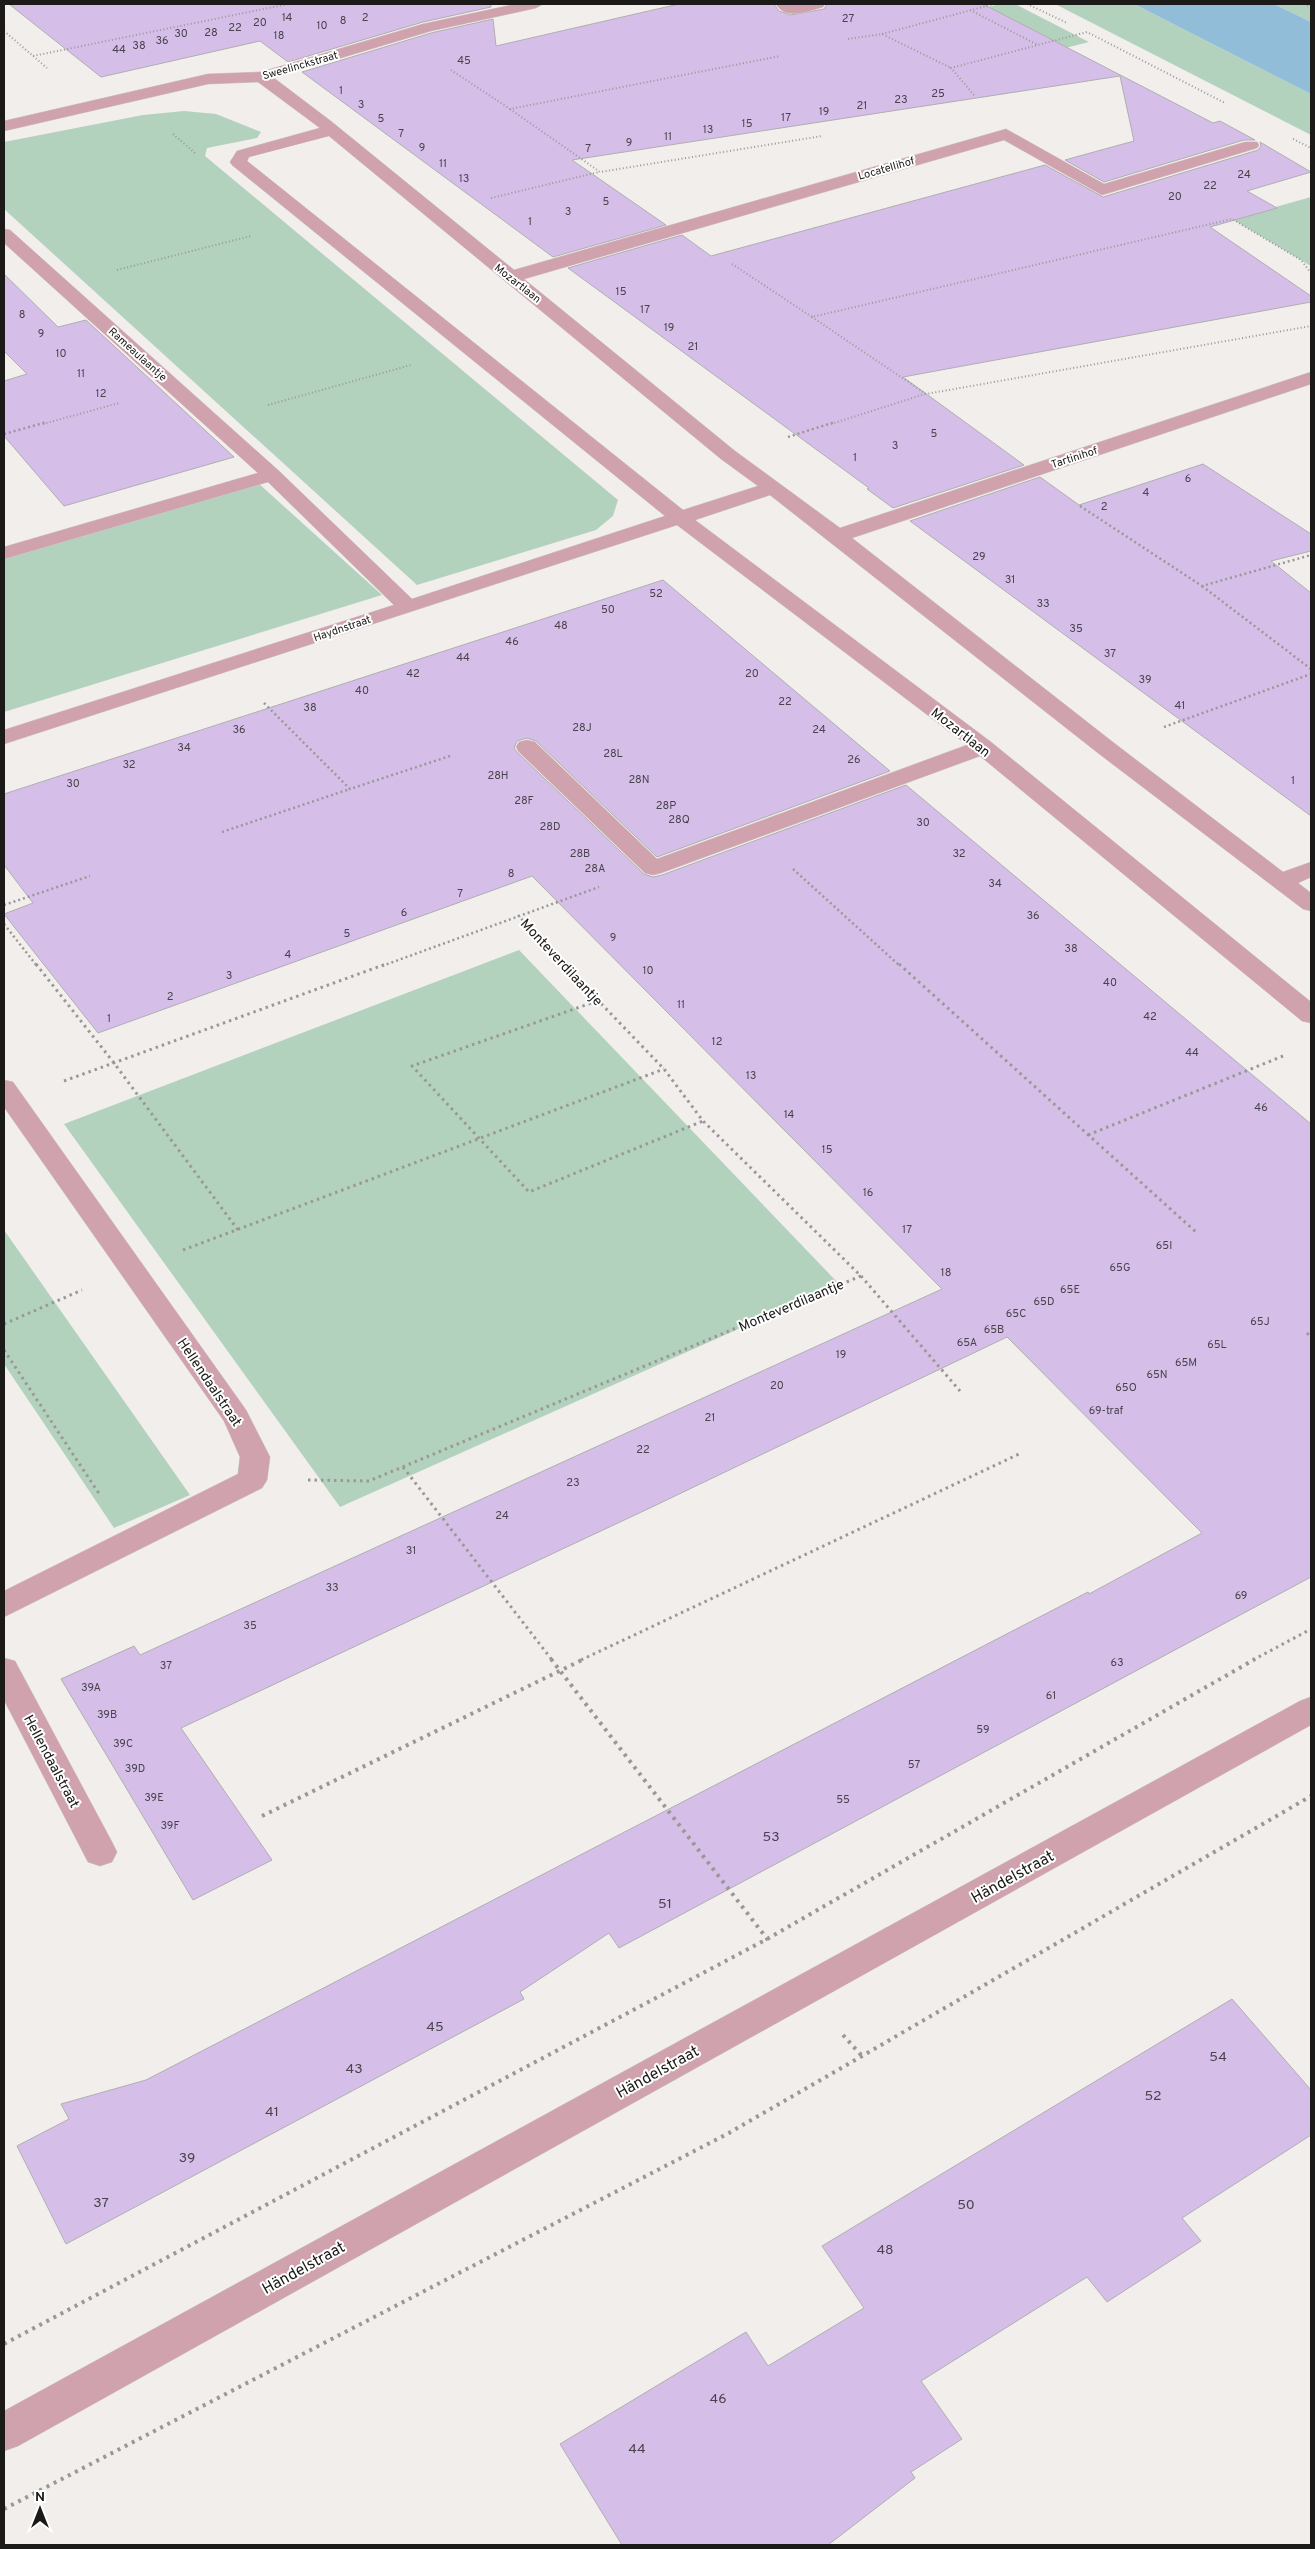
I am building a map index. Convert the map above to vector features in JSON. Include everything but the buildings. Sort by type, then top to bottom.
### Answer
[{"type":"street","name":"Sweelinckstraat","points":[[4,126],[208,79],[262,77],[413,32],[536,4]]},
{"type":"street","points":[[788,7],[818,4]]},
{"type":"street","name":"Mozartlaan","points":[[262,77],[331,130],[728,455],[837,536],[1106,748],[1311,904]]},
{"type":"street","points":[[238,162],[243,154],[331,130]]},
{"type":"street","points":[[1006,134],[1102,190],[1251,145]]},
{"type":"street","name":"Locatellihof","points":[[510,277],[1006,134]]},
{"type":"street","name":"Mozartlaan","points":[[238,162],[680,518],[982,747],[1311,1015]]},
{"type":"street","name":"Rameaulaantje","points":[[4,234],[272,475],[407,606]]},
{"type":"street","name":"Tartinihof","points":[[837,536],[1311,378]]},
{"type":"street","points":[[4,553],[272,475]]},
{"type":"street","points":[[680,518],[773,488]]},
{"type":"street","name":"Haydnstraat","points":[[4,737],[228,668],[407,606],[680,518]]},
{"type":"street","points":[[527,747],[654,868],[982,747]]},
{"type":"street","points":[[1281,881],[1311,869]]},
{"type":"street","name":"Hellendaalstraat","points":[[8,1094],[236,1417],[255,1457],[252,1480]]},
{"type":"street","points":[[4,1604],[252,1480]]},
{"type":"street","name":"Hellendaalstraat","points":[[4,1670],[100,1852]]},
{"type":"street","name":"Händelstraat","points":[[4,2432],[1311,1710]]},
{"type":"path","points":[[33,56],[288,4]]},
{"type":"path","points":[[788,7],[794,18],[835,42],[879,34],[994,4]]},
{"type":"path","points":[[1027,4],[1068,23]]},
{"type":"path","points":[[1304,4],[1311,7]]},
{"type":"path","points":[[970,10],[1038,45]]},
{"type":"path","points":[[413,32],[431,57],[600,172]]},
{"type":"path","points":[[951,68],[1087,32],[1225,103]]},
{"type":"path","points":[[879,34],[951,68],[1006,134]]},
{"type":"path","points":[[510,109],[784,55]]},
{"type":"path","points":[[132,96],[205,163],[238,162]]},
{"type":"path","points":[[431,212],[600,172],[831,134]]},
{"type":"path","points":[[1285,135],[1311,148]]},
{"type":"path","points":[[812,317],[1232,219],[1301,260],[1311,273]]},
{"type":"path","points":[[60,284],[311,221]]},
{"type":"path","points":[[679,228],[926,394]]},
{"type":"path","points":[[728,455],[926,394],[1311,326]]},
{"type":"path","points":[[212,421],[471,349]]},
{"type":"path","points":[[4,434],[175,387]]},
{"type":"path","points":[[1028,472],[1202,586],[1311,669]]},
{"type":"path","points":[[1202,586],[1311,555]]},
{"type":"path","points":[[228,668],[350,789]]},
{"type":"path","points":[[1106,748],[1311,674]]},
{"type":"path","points":[[222,832],[450,756]]},
{"type":"path","points":[[752,832],[1197,1233]]},
{"type":"path","points":[[8,1094],[114,1063],[518,915],[654,868]]},
{"type":"path","points":[[4,905],[90,876]]},
{"type":"path","name":"Monteverdilaantje","points":[[252,1480],[369,1481],[861,1276],[703,1121],[664,1069],[597,1001],[518,915]]},
{"type":"path","points":[[4,924],[114,1063],[238,1230]]},
{"type":"path","points":[[597,1001],[412,1066],[529,1192],[703,1121]]},
{"type":"path","points":[[1088,1134],[1284,1056]]},
{"type":"path","points":[[4,1324],[131,1269],[664,1069]]},
{"type":"path","points":[[861,1276],[960,1391]]},
{"type":"path","points":[[1308,1334],[1311,1337]]},
{"type":"path","points":[[4,1350],[131,1541]]},
{"type":"path","points":[[262,1816],[560,1670],[1019,1454]]},
{"type":"path","points":[[403,1467],[805,1990]]},
{"type":"path","points":[[4,2344],[767,1939],[1225,1675],[1311,1629]]},
{"type":"path","points":[[4,2509],[729,2133],[1311,1796]]},
{"type":"green space","points":[[1000,4],[1015,4],[1089,42],[962,74],[890,31]]},
{"type":"green space","points":[[1055,4],[1134,4],[1311,94],[1311,135]]},
{"type":"green space","points":[[1274,4],[1311,4],[1311,22]]},
{"type":"green space","points":[[184,111],[216,114],[261,132],[257,138],[207,148],[205,156],[618,500],[613,516],[596,530],[417,585],[4,209],[4,142],[143,115]]},
{"type":"green space","points":[[1311,197],[1311,266],[1232,219]]},
{"type":"green space","points":[[257,482],[382,595],[4,712],[4,556]]},
{"type":"green space","points":[[519,950],[839,1284],[340,1507],[64,1124]]},
{"type":"green space","points":[[4,1230],[190,1495],[114,1528],[4,1364]]},
{"type":"water","points":[[1134,4],[1274,4],[1311,22],[1311,94]]}]
